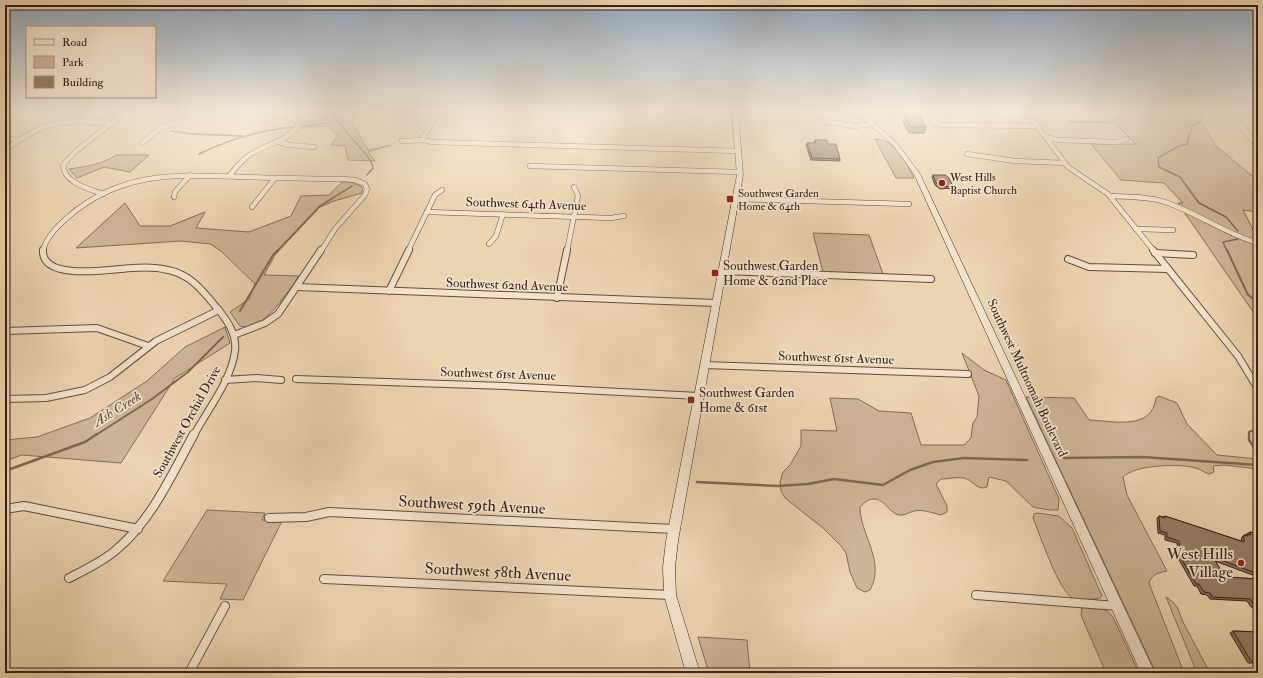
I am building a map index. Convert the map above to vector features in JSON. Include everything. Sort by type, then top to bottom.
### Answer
[{"type":"street","points":[[5,150],[16,143]]},
{"type":"street","points":[[86,143],[69,156],[62,168],[67,177],[103,194]]},
{"type":"street","points":[[229,176],[249,156],[278,143]]},
{"type":"street","points":[[281,143],[289,145],[314,147]]},
{"type":"street","points":[[454,143],[739,151]]},
{"type":"street","points":[[693,673],[670,594],[669,566],[674,529],[740,172],[738,143]]},
{"type":"street","name":"Southwest Multnomah Boulevard","points":[[892,143],[901,151],[917,174],[1148,673]]},
{"type":"street","points":[[1050,143],[1065,163],[1075,173],[1110,196],[1238,356],[1258,389]]},
{"type":"street","points":[[967,154],[1015,161],[1065,163]]},
{"type":"street","points":[[530,166],[740,172]]},
{"type":"street","points":[[174,197],[175,192],[190,175]]},
{"type":"street","name":"Southwest Orchid Drive","points":[[69,578],[116,552],[138,529],[151,510],[225,380],[234,356],[234,335],[229,322],[189,279],[168,269],[138,266],[86,271],[54,267],[46,261],[43,254],[44,244],[54,231],[70,215],[103,194],[146,179],[190,175],[355,180],[365,184],[367,189],[365,195],[335,229],[297,288]]},
{"type":"street","points":[[252,207],[275,178]]},
{"type":"street","points":[[557,298],[578,196],[574,187]]},
{"type":"street","points":[[389,291],[435,195],[442,190]]},
{"type":"street","points":[[1110,196],[1146,198],[1164,201],[1237,236],[1258,243]]},
{"type":"street","points":[[735,199],[909,204]]},
{"type":"street","name":"Southwest 64th Avenue","points":[[427,212],[611,218],[624,216]]},
{"type":"street","points":[[489,244],[496,236],[503,214]]},
{"type":"street","points":[[1136,228],[1173,230]]},
{"type":"street","points":[[1155,253],[1193,255]]},
{"type":"street","points":[[1068,259],[1089,267],[1168,269]]},
{"type":"street","points":[[722,271],[931,279]]},
{"type":"street","points":[[234,335],[257,327],[272,319],[283,308],[297,288]]},
{"type":"street","name":"Southwest 62nd Avenue","points":[[297,288],[716,303]]},
{"type":"street","points":[[5,399],[41,400],[58,398],[77,393],[109,377],[148,346],[165,336],[219,310]]},
{"type":"street","points":[[5,331],[97,328],[148,346]]},
{"type":"street","name":"Southwest 61st Avenue","points":[[704,365],[968,374]]},
{"type":"street","points":[[225,380],[257,378],[281,380]]},
{"type":"street","name":"Southwest 61st Avenue","points":[[296,379],[505,386],[699,396]]},
{"type":"street","points":[[5,509],[24,506],[138,529]]},
{"type":"street","name":"Southwest 59th Avenue","points":[[269,518],[306,517],[329,512],[674,529]]},
{"type":"street","name":"Southwest 58th Avenue","points":[[324,579],[670,594]]},
{"type":"street","points":[[976,595],[1117,606]]},
{"type":"street","points":[[190,673],[225,606]]},
{"type":"green space","points":[[333,143],[364,143],[368,150],[391,145],[368,152],[375,161],[348,160],[345,146],[331,145]]},
{"type":"green space","points":[[877,143],[887,143],[894,147],[899,152],[914,178],[896,178]]},
{"type":"green space","points":[[1135,143],[1214,143],[1216,146],[1258,181],[1258,212],[1243,210],[1258,239],[1258,319],[1178,203],[1183,203],[1164,183],[1121,180],[1091,144],[1136,144]]},
{"type":"green space","points":[[116,155],[149,155],[130,172],[104,167],[77,178],[69,169],[100,163]]},
{"type":"green space","points":[[342,182],[351,182],[362,187],[362,193],[334,201],[320,207],[275,255],[264,275],[299,276],[282,300],[266,317],[257,324],[248,327],[240,326],[230,312],[249,299],[255,284],[222,252],[211,244],[181,241],[76,248],[125,203],[140,226],[170,226],[205,212],[196,228],[249,232],[291,216],[301,196],[329,195]]},
{"type":"green space","points":[[813,233],[869,235],[883,274],[823,272]]},
{"type":"green space","points":[[225,327],[230,343],[175,378],[121,463],[22,455],[5,461],[5,440],[37,437],[90,418],[147,381],[185,347]]},
{"type":"green space","points":[[962,353],[984,370],[1006,380],[1059,499],[1058,510],[1033,507],[1006,481],[989,477],[987,487],[984,488],[979,487],[970,480],[964,478],[941,479],[936,484],[947,506],[947,512],[941,515],[920,510],[898,515],[880,500],[869,500],[860,507],[864,528],[874,558],[875,569],[874,579],[870,590],[865,592],[857,588],[850,572],[846,553],[841,546],[823,528],[785,498],[781,491],[780,482],[783,472],[790,465],[801,446],[801,430],[837,431],[830,398],[858,399],[879,411],[911,413],[921,445],[964,445],[971,438],[973,423],[977,417],[979,396]]},
{"type":"green space","points":[[1159,396],[1177,403],[1187,424],[1217,455],[1258,459],[1258,469],[1224,465],[1213,466],[1214,472],[1209,474],[1192,467],[1156,466],[1136,470],[1123,477],[1127,495],[1167,571],[1158,573],[1150,580],[1149,583],[1184,673],[1156,673],[1026,397],[1074,398],[1089,420],[1130,422],[1147,416],[1153,408],[1156,398]]},
{"type":"green space","points":[[207,510],[265,513],[262,520],[282,521],[243,600],[220,599],[227,584],[163,581]]},
{"type":"green space","points":[[1037,513],[1059,516],[1072,528],[1102,596],[1100,598],[1078,600],[1072,598],[1067,593],[1055,573],[1033,518],[1034,514]]},
{"type":"green space","points":[[1166,597],[1174,603],[1178,609],[1183,622],[1210,673],[1197,673]]},
{"type":"green space","points":[[1088,606],[1103,609],[1111,615],[1139,673],[1106,673],[1081,615],[1082,607]]},
{"type":"green space","points":[[698,637],[747,640],[750,673],[709,673]]},
{"type":"building","points":[[807,143],[836,144],[840,159],[812,158]]},
{"type":"building","points":[[933,175],[945,175],[948,177],[953,186],[941,187],[936,183]]},
{"type":"building","name":"West Hills Village","points":[[1159,516],[1165,518],[1165,516],[1244,542],[1244,535],[1251,535],[1250,532],[1258,534],[1258,574],[1213,557],[1225,577],[1258,579],[1258,606],[1254,605],[1250,599],[1212,597],[1210,593],[1204,592],[1199,584],[1196,584],[1180,556],[1179,541],[1167,537],[1167,533],[1160,531]]},
{"type":"building","points":[[1233,631],[1258,632],[1258,661],[1251,661]]},
{"type":"waterway","points":[[199,154],[225,143]]},
{"type":"waterway","name":"Ash Creek","points":[[356,143],[371,162],[373,168],[367,175]]},
{"type":"waterway","points":[[1187,143],[1158,158],[1159,167],[1180,177],[1199,203],[1226,217],[1238,231]]},
{"type":"waterway","name":"Ash Creek","points":[[277,251],[320,206],[352,186]]},
{"type":"waterway","points":[[1227,251],[1223,242],[1238,239]]},
{"type":"waterway","points":[[1227,250],[1248,295],[1258,302]]},
{"type":"waterway","name":"Ash Creek","points":[[240,311],[273,255],[277,251]]},
{"type":"waterway","name":"Ash Creek","points":[[96,435],[152,399],[188,372],[223,337]]},
{"type":"waterway","points":[[1256,450],[1249,440],[1249,432],[1258,429]]},
{"type":"waterway","name":"Ash Creek","points":[[5,471],[85,442],[97,434]]},
{"type":"waterway","points":[[1064,458],[1143,457],[1258,465]]},
{"type":"waterway","points":[[697,482],[778,486],[808,484],[834,479],[883,485],[910,470],[933,462],[964,458],[1027,460]]},
{"type":"place","name":"West Hills Baptist Church","points":[[942,183]]},
{"type":"place","name":"Southwest Garden Home & 64th","points":[[730,199]]},
{"type":"place","name":"Southwest Garden Home & 62nd Place","points":[[715,273]]},
{"type":"place","name":"Southwest Garden Home & 61st","points":[[691,400]]},
{"type":"place","name":"West Hills Village","points":[[1241,563]]}]
